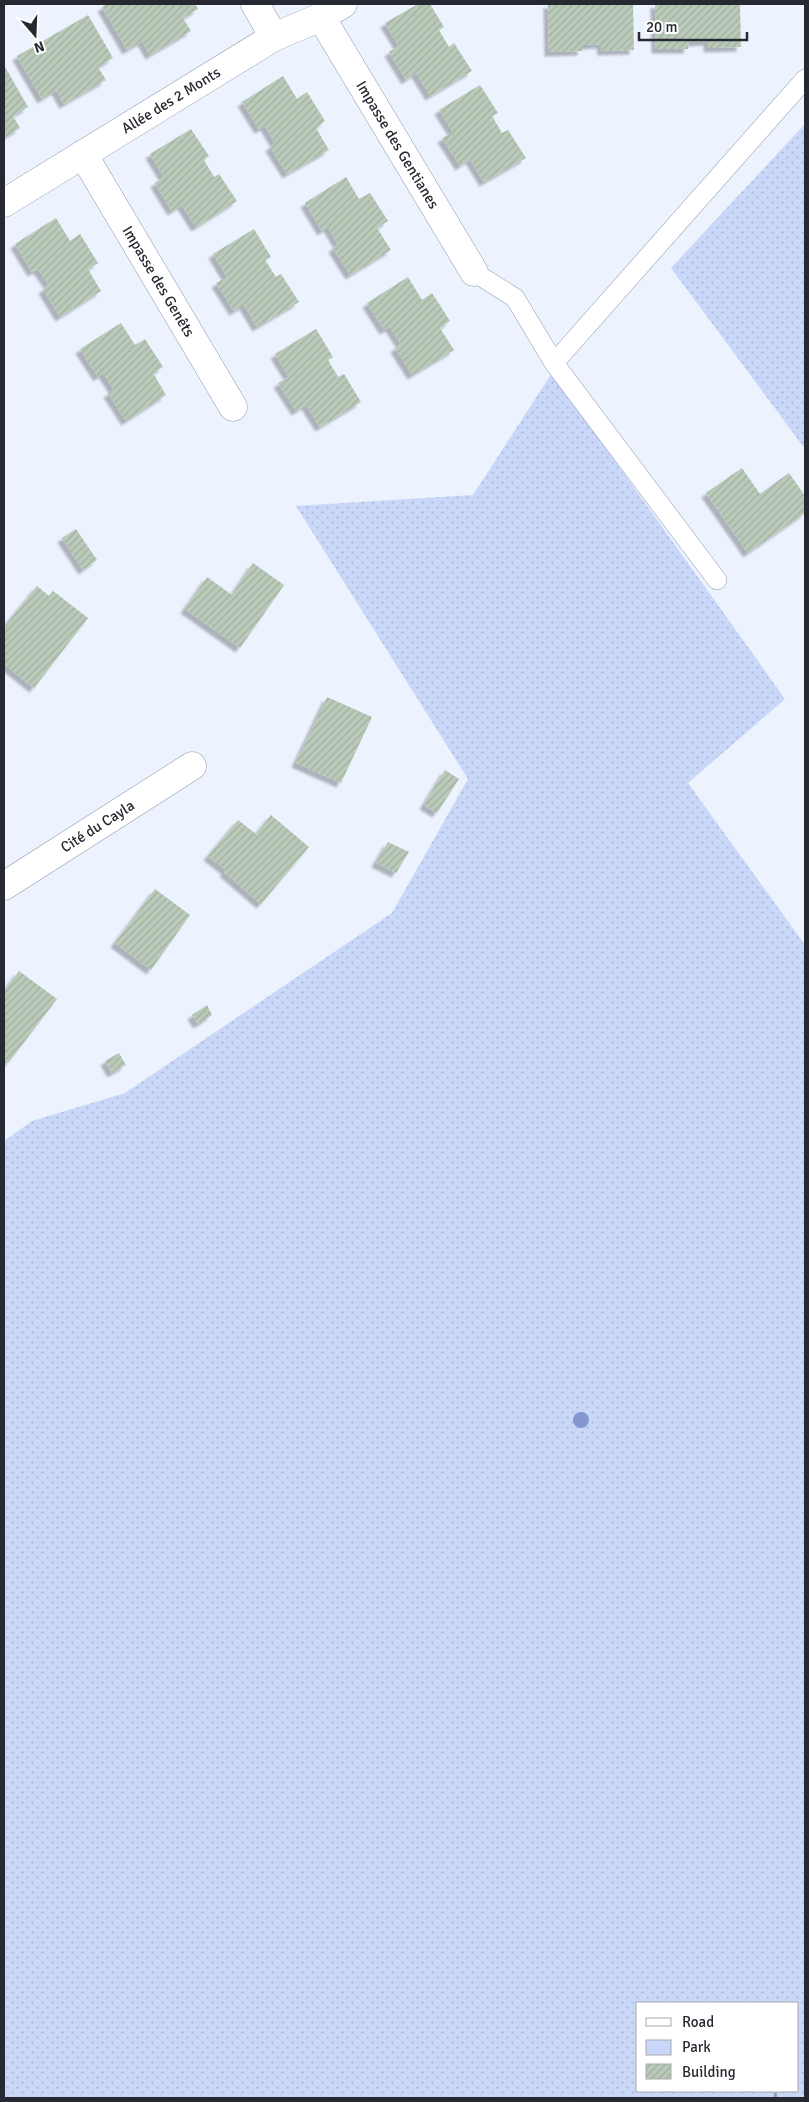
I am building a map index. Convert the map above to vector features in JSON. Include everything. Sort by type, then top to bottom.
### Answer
[{"type":"street","points":[[255,4],[274,37]]},
{"type":"street","name":"Allée des 2 Monts","points":[[4,203],[274,37],[332,10]]},
{"type":"street","name":"Impasse des Gentianes","points":[[332,10],[474,272]]},
{"type":"street","name":"Impasse des Genêts","points":[[83,154],[233,407]]},
{"type":"street","name":"Cité du Cayla","points":[[4,886],[192,766]]},
{"type":"lane","points":[[554,363],[805,79]]},
{"type":"lane","points":[[474,272],[515,298],[554,363],[718,580]]},
{"type":"green space","points":[[805,124],[805,449],[671,268]]},
{"type":"green space","points":[[552,373],[785,699],[688,783],[805,945],[805,2098],[4,2098],[4,1141],[32,1121],[125,1093],[392,913],[468,779],[296,506],[473,495]]},
{"type":"building","points":[[107,4],[195,4],[198,9],[183,18],[191,31],[150,55],[142,41],[127,50],[102,7]]},
{"type":"building","points":[[418,4],[430,4],[444,27],[439,30],[449,47],[454,43],[472,71],[430,96],[416,73],[406,80],[389,52],[399,46],[385,23]]},
{"type":"building","points":[[548,4],[633,4],[634,50],[602,51],[601,44],[582,45],[582,51],[549,52]]},
{"type":"building","points":[[655,4],[740,4],[741,47],[708,48],[708,41],[689,42],[688,49],[656,49]]},
{"type":"building","points":[[88,15],[113,58],[98,67],[106,80],[64,104],[56,90],[42,99],[17,56]]},
{"type":"building","points":[[4,65],[28,107],[13,116],[20,128],[4,138]]},
{"type":"building","points":[[283,76],[297,99],[307,92],[325,121],[316,128],[329,150],[287,174],[270,147],[275,143],[265,126],[259,129],[242,102]]},
{"type":"building","points":[[480,85],[498,113],[492,116],[502,133],[508,130],[526,158],[484,182],[470,159],[460,166],[442,138],[453,132],[439,110]]},
{"type":"building","points":[[191,129],[209,156],[204,160],[214,177],[219,174],[237,201],[196,227],[182,205],[172,211],[155,183],[164,177],[150,154]]},
{"type":"building","points":[[346,177],[359,199],[370,193],[388,221],[377,228],[391,250],[350,275],[333,248],[338,244],[328,227],[322,231],[305,203]]},
{"type":"building","points":[[56,218],[70,241],[80,234],[98,263],[88,269],[101,291],[60,317],[43,289],[49,285],[38,269],[32,272],[15,244]]},
{"type":"building","points":[[254,229],[271,257],[265,260],[276,277],[281,274],[299,302],[257,327],[244,305],[234,311],[216,283],[227,277],[213,254]]},
{"type":"building","points":[[408,277],[422,300],[432,293],[450,321],[440,328],[454,350],[412,375],[395,348],[401,344],[390,327],[384,330],[367,303]]},
{"type":"building","points":[[121,323],[135,345],[145,339],[163,367],[153,373],[166,395],[126,421],[108,393],[114,390],[103,373],[98,377],[80,349]]},
{"type":"building","points":[[316,329],[333,357],[328,360],[338,377],[344,374],[361,402],[320,427],[306,405],[296,411],[278,383],[289,377],[275,354]]},
{"type":"building","points":[[742,468],[760,494],[789,473],[805,496],[805,513],[748,553],[706,493]]},
{"type":"building","points":[[76,529],[97,560],[83,570],[62,538]]},
{"type":"building","points":[[253,563],[284,585],[240,648],[185,609],[207,577],[232,595]]},
{"type":"building","points":[[37,586],[49,596],[53,591],[88,618],[34,688],[4,664],[4,627]]},
{"type":"building","points":[[327,697],[372,717],[341,783],[296,763]]},
{"type":"building","points":[[445,770],[459,779],[437,813],[424,805]]},
{"type":"building","points":[[271,815],[309,847],[261,904],[224,872],[226,870],[208,856],[238,820],[256,834]]},
{"type":"building","points":[[388,842],[409,852],[396,873],[376,863]]},
{"type":"building","points":[[155,889],[190,915],[151,970],[115,943]]},
{"type":"building","points":[[19,971],[57,999],[9,1062],[4,1058],[4,991]]},
{"type":"building","points":[[207,1005],[212,1015],[198,1024],[192,1015]]},
{"type":"building","points":[[119,1053],[126,1065],[112,1073],[105,1061]]}]
